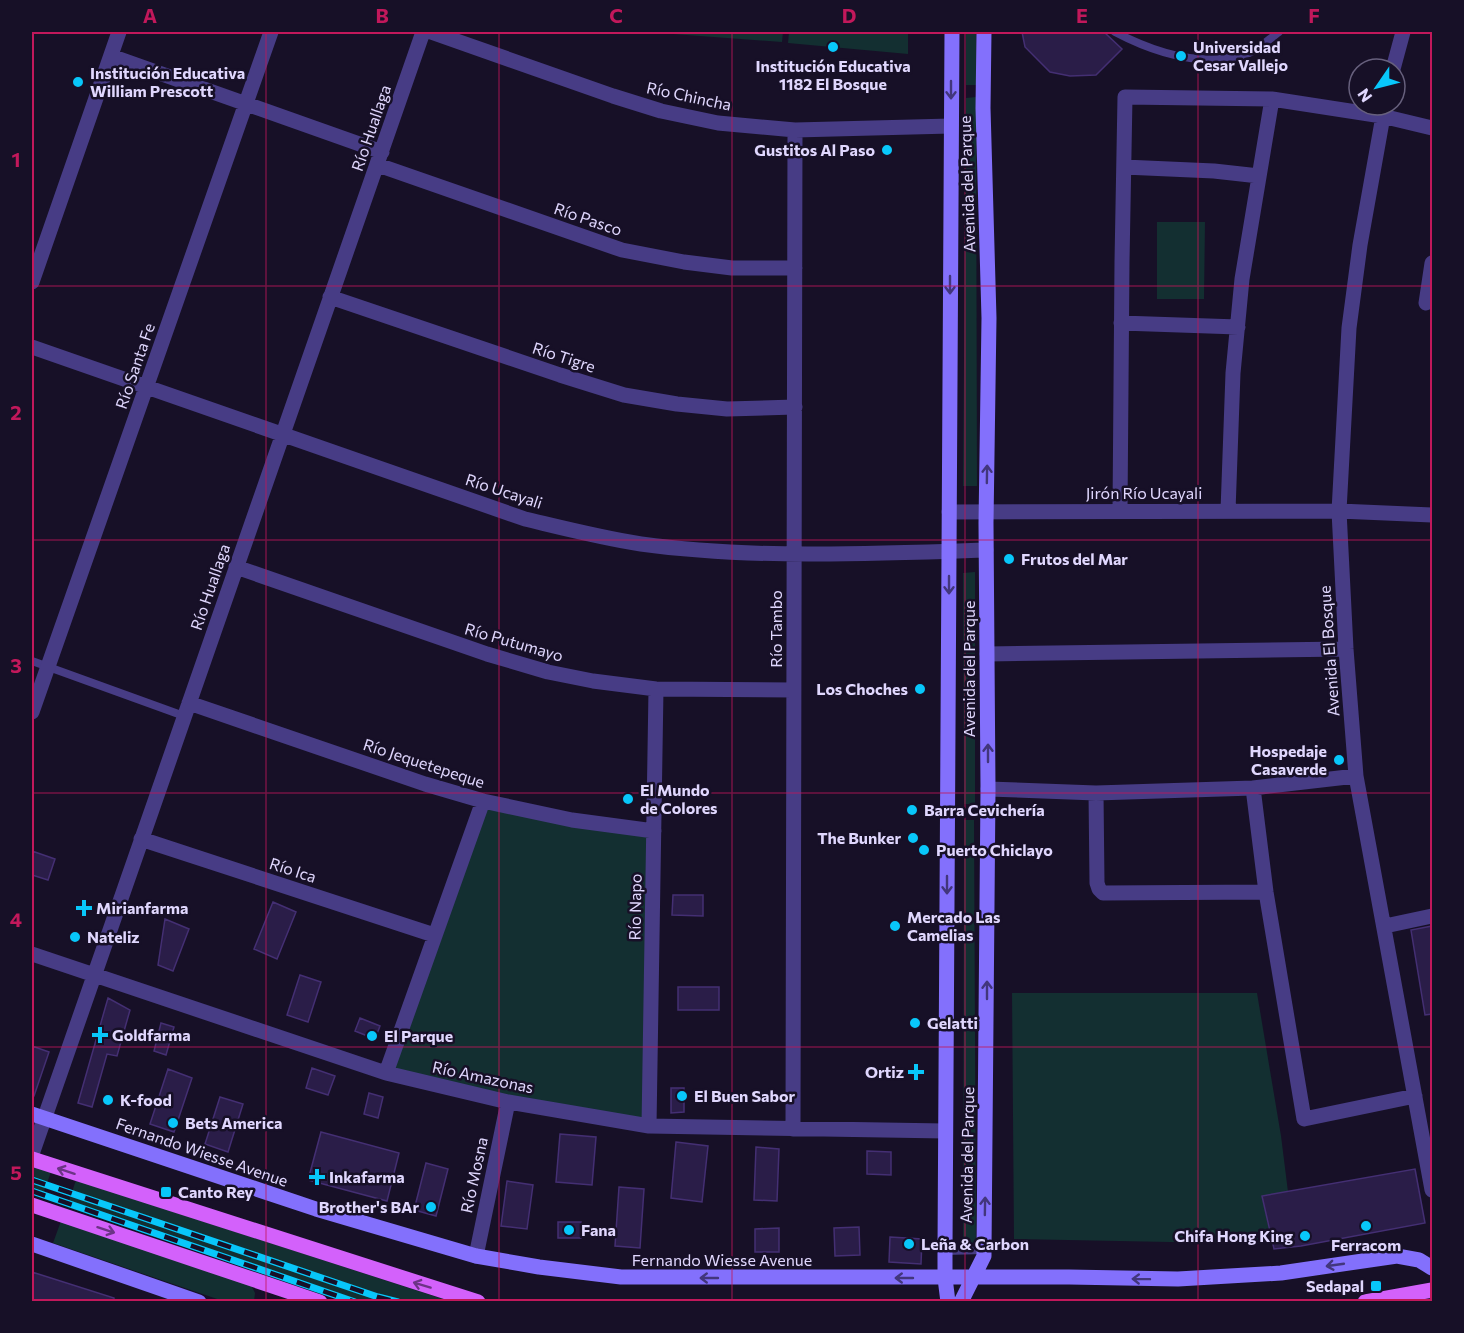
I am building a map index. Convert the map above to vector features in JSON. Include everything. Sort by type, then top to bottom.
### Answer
[{"type":"main road","name":"Avenida del Parque","points":[[948,1302],[945,1278],[945,1131],[952,32]]},
{"type":"main road","name":"Avenida del Parque","points":[[961,1302],[984,1256],[989,318],[983,108],[984,32]]},
{"type":"main road","name":"Fernando Wiesse Avenue","points":[[38,1116],[316,1209],[476,1256],[539,1267],[621,1277],[1178,1279],[1281,1273],[1397,1256],[1419,1260],[1432,1268]]},
{"type":"main road","points":[[32,1160],[478,1302]]},
{"type":"main road","points":[[32,1205],[320,1302]]},
{"type":"main road","points":[[32,1244],[199,1302]]},
{"type":"main road","points":[[1365,1302],[1432,1290]]},
{"type":"street","points":[[32,282],[119,32]]},
{"type":"street","name":"Río Santa Fe","points":[[32,712],[271,32]]},
{"type":"street","name":"Río Huallaga","points":[[32,1154],[38,1116],[93,976],[423,32]]},
{"type":"street","name":"Río Chincha","points":[[431,32],[613,96],[661,111],[718,123],[795,130],[951,126]]},
{"type":"street","points":[[1397,57],[1403,32]]},
{"type":"street","name":"Río Pasco","points":[[111,56],[246,104],[380,158],[622,250],[684,262],[732,268],[795,268]]},
{"type":"street","points":[[1120,511],[1125,97],[1272,99],[1347,107]]},
{"type":"street","points":[[1228,511],[1233,373],[1243,269],[1272,99]]},
{"type":"street","name":"Avenida El Bosque","points":[[1382,117],[1360,245],[1349,328],[1339,511],[1346,649],[1356,776],[1432,1190]]},
{"type":"street","points":[[1400,117],[1432,128]]},
{"type":"street","name":"Río Tambo","points":[[793,1129],[795,130]]},
{"type":"street","points":[[1124,166],[1259,176]]},
{"type":"street","points":[[1426,303],[1432,263]]},
{"type":"street","name":"Río Tigre","points":[[330,297],[560,375],[624,394],[677,404],[727,409],[795,407]]},
{"type":"street","points":[[1121,323],[1238,327]]},
{"type":"street","name":"Río Ucayali","points":[[32,347],[525,519],[582,533],[641,544],[794,554],[986,550]]},
{"type":"street","name":"Jirón Río Ucayali","points":[[949,512],[1339,511],[1432,515]]},
{"type":"street","name":"Río Putumayo","points":[[236,567],[487,654],[538,669],[593,681],[656,688],[794,690]]},
{"type":"street","points":[[987,654],[1346,649]]},
{"type":"street","name":"Río Napo","points":[[649,1126],[656,688]]},
{"type":"street","name":"Río Jequetepeque","points":[[186,710],[483,801],[572,820],[654,831]]},
{"type":"street","points":[[988,789],[1096,794],[1253,788],[1356,776]]},
{"type":"street","points":[[1253,788],[1266,892],[1304,1119],[1415,1096]]},
{"type":"street","points":[[1096,794],[1097,883],[1103,893],[1266,892]]},
{"type":"street","points":[[386,1074],[483,801]]},
{"type":"street","name":"Río Ica","points":[[141,839],[434,935]]},
{"type":"street","points":[[1385,926],[1432,916]]},
{"type":"street","name":"Río Amazonas","points":[[32,954],[386,1074],[508,1102],[649,1126],[945,1131]]},
{"type":"street","name":"Río Mosna","points":[[476,1256],[508,1102]]},
{"type":"lane","points":[[1115,32],[1146,48],[1189,58],[1223,59],[1249,53],[1263,45],[1275,32]]},
{"type":"lane","name":"Río Jequetepeque","points":[[32,661],[186,710]]},
{"type":"lane","points":[[945,1251],[984,1250]]},
{"type":"green space","points":[[673,32],[783,32],[782,42],[673,34]]},
{"type":"green space","points":[[789,32],[908,32],[908,54],[788,43]]},
{"type":"green space","points":[[966,32],[976,32],[977,85],[966,85]]},
{"type":"green space","points":[[976,97],[977,486],[963,486],[966,98]]},
{"type":"green space","points":[[1157,222],[1205,222],[1204,299],[1157,299]]},
{"type":"green space","points":[[975,572],[975,804],[964,804],[963,573]]},
{"type":"green space","points":[[483,801],[654,831],[649,1126],[386,1073]]},
{"type":"green space","points":[[964,820],[974,820],[976,1247],[963,1247]]},
{"type":"green space","points":[[1012,993],[1257,993],[1288,1192],[1262,1196],[1272,1244],[1014,1239]]},
{"type":"green space","points":[[32,1165],[51,1172],[42,1197],[32,1194]]},
{"type":"green space","points":[[76,1180],[449,1301],[344,1301],[67,1207]]},
{"type":"green space","points":[[61,1221],[251,1285],[255,1293],[254,1301],[223,1301],[53,1243]]},
{"type":"building","points":[[1022,32],[1104,32],[1122,49],[1096,75],[1070,76],[1050,72],[1025,47]]},
{"type":"building","points":[[32,851],[55,859],[48,880],[32,875]]},
{"type":"building","points":[[673,895],[703,895],[703,916],[672,915]]},
{"type":"building","points":[[273,902],[296,912],[277,959],[254,949]]},
{"type":"building","points":[[165,919],[189,929],[173,971],[158,965]]},
{"type":"building","points":[[1432,926],[1432,1014],[1425,1015],[1411,930]]},
{"type":"building","points":[[300,975],[321,982],[308,1022],[287,1015]]},
{"type":"building","points":[[678,987],[719,987],[719,1010],[678,1010]]},
{"type":"building","points":[[108,998],[130,1010],[117,1056],[107,1054],[92,1107],[78,1103]]},
{"type":"building","points":[[360,1018],[380,1026],[375,1039],[355,1031]]},
{"type":"building","points":[[161,1023],[174,1027],[166,1055],[154,1051]]},
{"type":"building","points":[[32,1046],[49,1052],[34,1096],[32,1096]]},
{"type":"building","points":[[312,1068],[335,1076],[328,1095],[306,1088]]},
{"type":"building","points":[[168,1069],[192,1078],[174,1132],[150,1124]]},
{"type":"building","points":[[671,1088],[684,1088],[684,1112],[671,1113]]},
{"type":"building","points":[[369,1093],[383,1097],[378,1118],[364,1114]]},
{"type":"building","points":[[220,1097],[243,1104],[228,1152],[205,1144]]},
{"type":"building","points":[[321,1132],[399,1153],[387,1201],[308,1180]]},
{"type":"building","points":[[560,1134],[596,1137],[592,1185],[556,1182]]},
{"type":"building","points":[[676,1142],[708,1146],[702,1202],[671,1198]]},
{"type":"building","points":[[756,1147],[779,1149],[777,1201],[754,1200]]},
{"type":"building","points":[[867,1151],[891,1152],[891,1175],[867,1174]]},
{"type":"building","points":[[426,1163],[448,1169],[436,1216],[414,1210]]},
{"type":"building","points":[[1415,1169],[1425,1223],[1274,1249],[1262,1196]]},
{"type":"building","points":[[507,1181],[533,1185],[527,1229],[501,1226]]},
{"type":"building","points":[[619,1187],[644,1189],[640,1248],[615,1246]]},
{"type":"building","points":[[558,1222],[581,1222],[581,1238],[558,1238]]},
{"type":"building","points":[[859,1227],[860,1255],[835,1256],[834,1228]]},
{"type":"building","points":[[779,1228],[779,1252],[755,1252],[755,1229]]},
{"type":"building","points":[[890,1237],[922,1239],[921,1264],[889,1262]]},
{"type":"building","points":[[32,1272],[114,1298],[114,1302],[32,1302]]},
{"type":"railway","points":[[32,1180],[398,1302]]},
{"type":"railway","points":[[32,1191],[355,1302]]},
{"type":"place","name":"Institución Educativa 1182 El Bosque","points":[[833,47]]},
{"type":"place","name":"Universidad Cesar Vallejo","points":[[1181,56]]},
{"type":"place","name":"Institución Educativa William Prescott","points":[[78,82]]},
{"type":"place","name":"Gustitos Al Paso","points":[[887,150]]},
{"type":"place","name":"Frutos del Mar","points":[[1009,559]]},
{"type":"place","name":"Los Choches","points":[[920,689]]},
{"type":"place","name":"Hospedaje Casaverde","points":[[1339,760]]},
{"type":"place","name":"El Mundo de Colores","points":[[628,799]]},
{"type":"place","name":"Barra Cevichería","points":[[912,810]]},
{"type":"place","name":"The Bunker","points":[[913,838]]},
{"type":"place","name":"Puerto Chiclayo","points":[[924,850]]},
{"type":"place","name":"Mirianfarma","points":[[84,908]]},
{"type":"place","name":"Mercado Las Camelias","points":[[895,926]]},
{"type":"place","name":"Nateliz","points":[[75,937]]},
{"type":"place","name":"Gelatti","points":[[915,1023]]},
{"type":"place","name":"Goldfarma","points":[[100,1035]]},
{"type":"place","name":"El Parque","points":[[372,1036]]},
{"type":"place","name":"Ortiz","points":[[916,1072]]},
{"type":"place","name":"El Buen Sabor","points":[[682,1096]]},
{"type":"place","name":"K-food","points":[[108,1100]]},
{"type":"place","name":"Bets America","points":[[173,1123]]},
{"type":"place","name":"Inkafarma","points":[[317,1177]]},
{"type":"place","name":"Canto Rey","points":[[166,1192]]},
{"type":"place","name":"Brother's BAr","points":[[431,1207]]},
{"type":"place","name":"Ferracom","points":[[1366,1226]]},
{"type":"place","name":"Fana","points":[[569,1230]]},
{"type":"place","name":"Chifa Hong King","points":[[1305,1236]]},
{"type":"place","name":"Leña & Carbon","points":[[909,1244]]},
{"type":"place","name":"Sedapal","points":[[1376,1286]]}]
